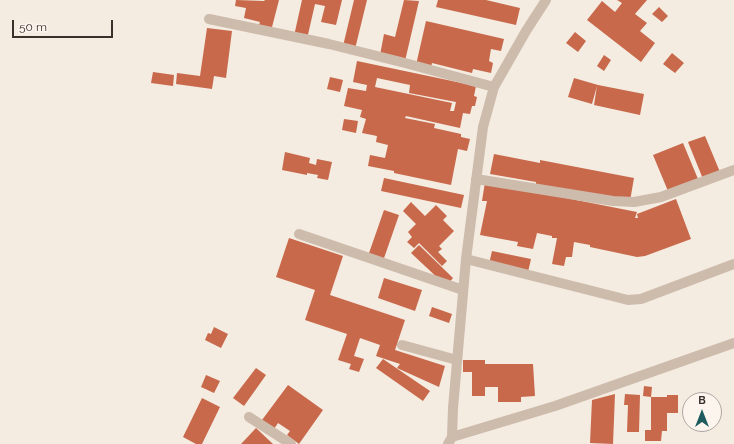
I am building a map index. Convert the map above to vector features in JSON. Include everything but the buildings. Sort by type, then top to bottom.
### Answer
[{"type":"street","points":[[546,0],[526,31],[494,87],[483,127],[466,260],[450,440],[555,406],[734,344]]},
{"type":"street","points":[[209,19],[329,44],[494,87]]},
{"type":"street","points":[[476,180],[613,201],[634,202],[661,196],[734,170]]},
{"type":"street","points":[[299,234],[463,290]]},
{"type":"street","points":[[466,260],[628,300],[641,299],[734,264]]},
{"type":"street","points":[[402,345],[457,360]]},
{"type":"street","points":[[249,417],[291,444]]}]
